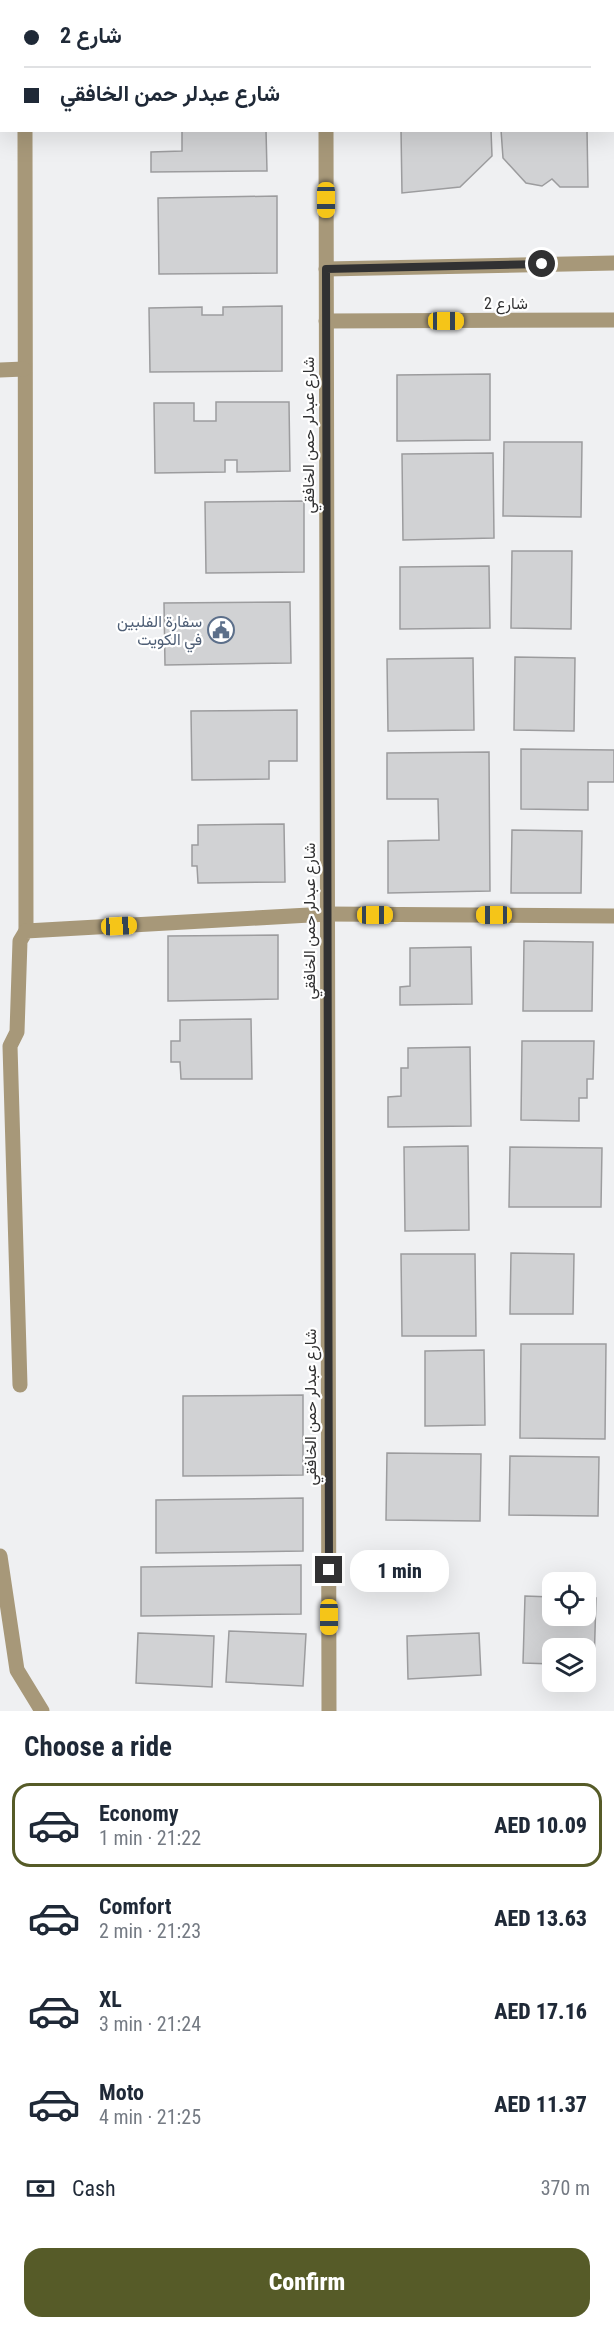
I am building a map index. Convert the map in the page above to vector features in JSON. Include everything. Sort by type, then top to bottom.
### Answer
[{"type":"street","points":[[20,1385],[5,1048],[17,1032],[20,941],[26,931],[25,132]]},
{"type":"street","name":"شارع عبدلر حمن الخافقي","points":[[326,132],[329,1711]]},
{"type":"street","points":[[326,269],[614,263]]},
{"type":"street","name":"شارع 2","points":[[326,321],[614,320]]},
{"type":"street","points":[[0,370],[24,369]]},
{"type":"street","points":[[26,931],[327,914],[614,916]]},
{"type":"street","points":[[0,1556],[17,1670],[42,1711]]},
{"type":"building","points":[[182,132],[266,132],[267,171],[151,172],[151,152],[182,151]]},
{"type":"building","points":[[401,132],[491,132],[492,156],[460,187],[402,193]]},
{"type":"building","points":[[501,132],[587,132],[588,187],[560,187],[552,179],[542,186],[526,183],[503,158]]},
{"type":"building","points":[[277,196],[277,273],[159,274],[158,198]]},
{"type":"building","points":[[282,306],[282,371],[150,372],[149,308],[202,307],[202,315],[223,315],[223,307]]},
{"type":"building","points":[[490,374],[490,440],[397,441],[397,375]]},
{"type":"building","points":[[216,402],[289,402],[290,471],[237,472],[237,460],[225,460],[225,472],[155,473],[154,403],[194,403],[194,421],[216,421]]},
{"type":"building","points":[[504,442],[582,442],[581,517],[503,516]]},
{"type":"building","points":[[493,453],[494,538],[403,540],[402,454]]},
{"type":"building","points":[[304,501],[304,572],[206,573],[205,502]]},
{"type":"building","points":[[512,551],[572,551],[571,629],[511,628]]},
{"type":"building","points":[[489,566],[490,628],[400,629],[400,567]]},
{"type":"building","points":[[290,602],[291,663],[165,665],[164,603]]},
{"type":"building","points":[[515,657],[575,658],[574,731],[514,730]]},
{"type":"building","points":[[473,658],[474,730],[388,731],[387,659]]},
{"type":"building","points":[[297,710],[297,761],[269,761],[269,779],[192,780],[191,711]]},
{"type":"building","points":[[521,749],[614,750],[614,782],[588,782],[588,810],[521,809]]},
{"type":"building","points":[[489,752],[490,891],[388,893],[388,841],[439,840],[438,799],[387,799],[387,753]]},
{"type":"building","points":[[284,824],[285,882],[198,883],[197,866],[192,866],[192,845],[198,845],[198,825]]},
{"type":"building","points":[[512,830],[582,831],[581,893],[511,893]]},
{"type":"building","points":[[278,935],[278,999],[168,1001],[168,936]]},
{"type":"building","points":[[524,941],[593,942],[592,1011],[523,1011]]},
{"type":"building","points":[[471,947],[472,1004],[400,1005],[400,987],[410,986],[410,948]]},
{"type":"building","points":[[251,1019],[252,1079],[181,1079],[180,1062],[171,1062],[171,1041],[180,1041],[180,1020]]},
{"type":"building","points":[[522,1041],[594,1041],[593,1079],[587,1079],[587,1098],[579,1098],[579,1121],[521,1120]]},
{"type":"building","points":[[470,1047],[471,1126],[388,1127],[388,1097],[401,1096],[401,1068],[408,1068],[408,1048]]},
{"type":"building","points":[[468,1146],[469,1230],[405,1231],[404,1147]]},
{"type":"building","points":[[510,1147],[602,1148],[601,1207],[509,1207]]},
{"type":"building","points":[[511,1253],[574,1254],[573,1314],[510,1314]]},
{"type":"building","points":[[401,1254],[475,1254],[476,1336],[402,1336]]},
{"type":"building","points":[[521,1344],[606,1344],[605,1439],[520,1438]]},
{"type":"building","points":[[484,1350],[485,1425],[425,1426],[425,1351]]},
{"type":"building","points":[[303,1395],[303,1475],[183,1476],[183,1396]]},
{"type":"building","points":[[387,1453],[481,1454],[480,1521],[386,1520]]},
{"type":"building","points":[[510,1456],[599,1457],[598,1516],[509,1515]]},
{"type":"building","points":[[303,1498],[303,1551],[156,1553],[156,1500]]},
{"type":"building","points":[[301,1565],[301,1614],[141,1616],[141,1567]]},
{"type":"building","points":[[525,1596],[542,1597],[542,1626],[595,1626],[595,1638],[542,1638],[542,1664],[523,1663]]},
{"type":"building","points":[[229,1631],[306,1634],[303,1686],[226,1682]]},
{"type":"building","points":[[138,1633],[214,1636],[212,1687],[136,1683]]},
{"type":"building","points":[[479,1633],[481,1675],[408,1679],[407,1636]]},
{"type":"place","name":"سفارة الفلبين في الكويت","points":[[221,630]]},
{"type":"route","points":[[329,1570],[326,269],[542,264]]}]
